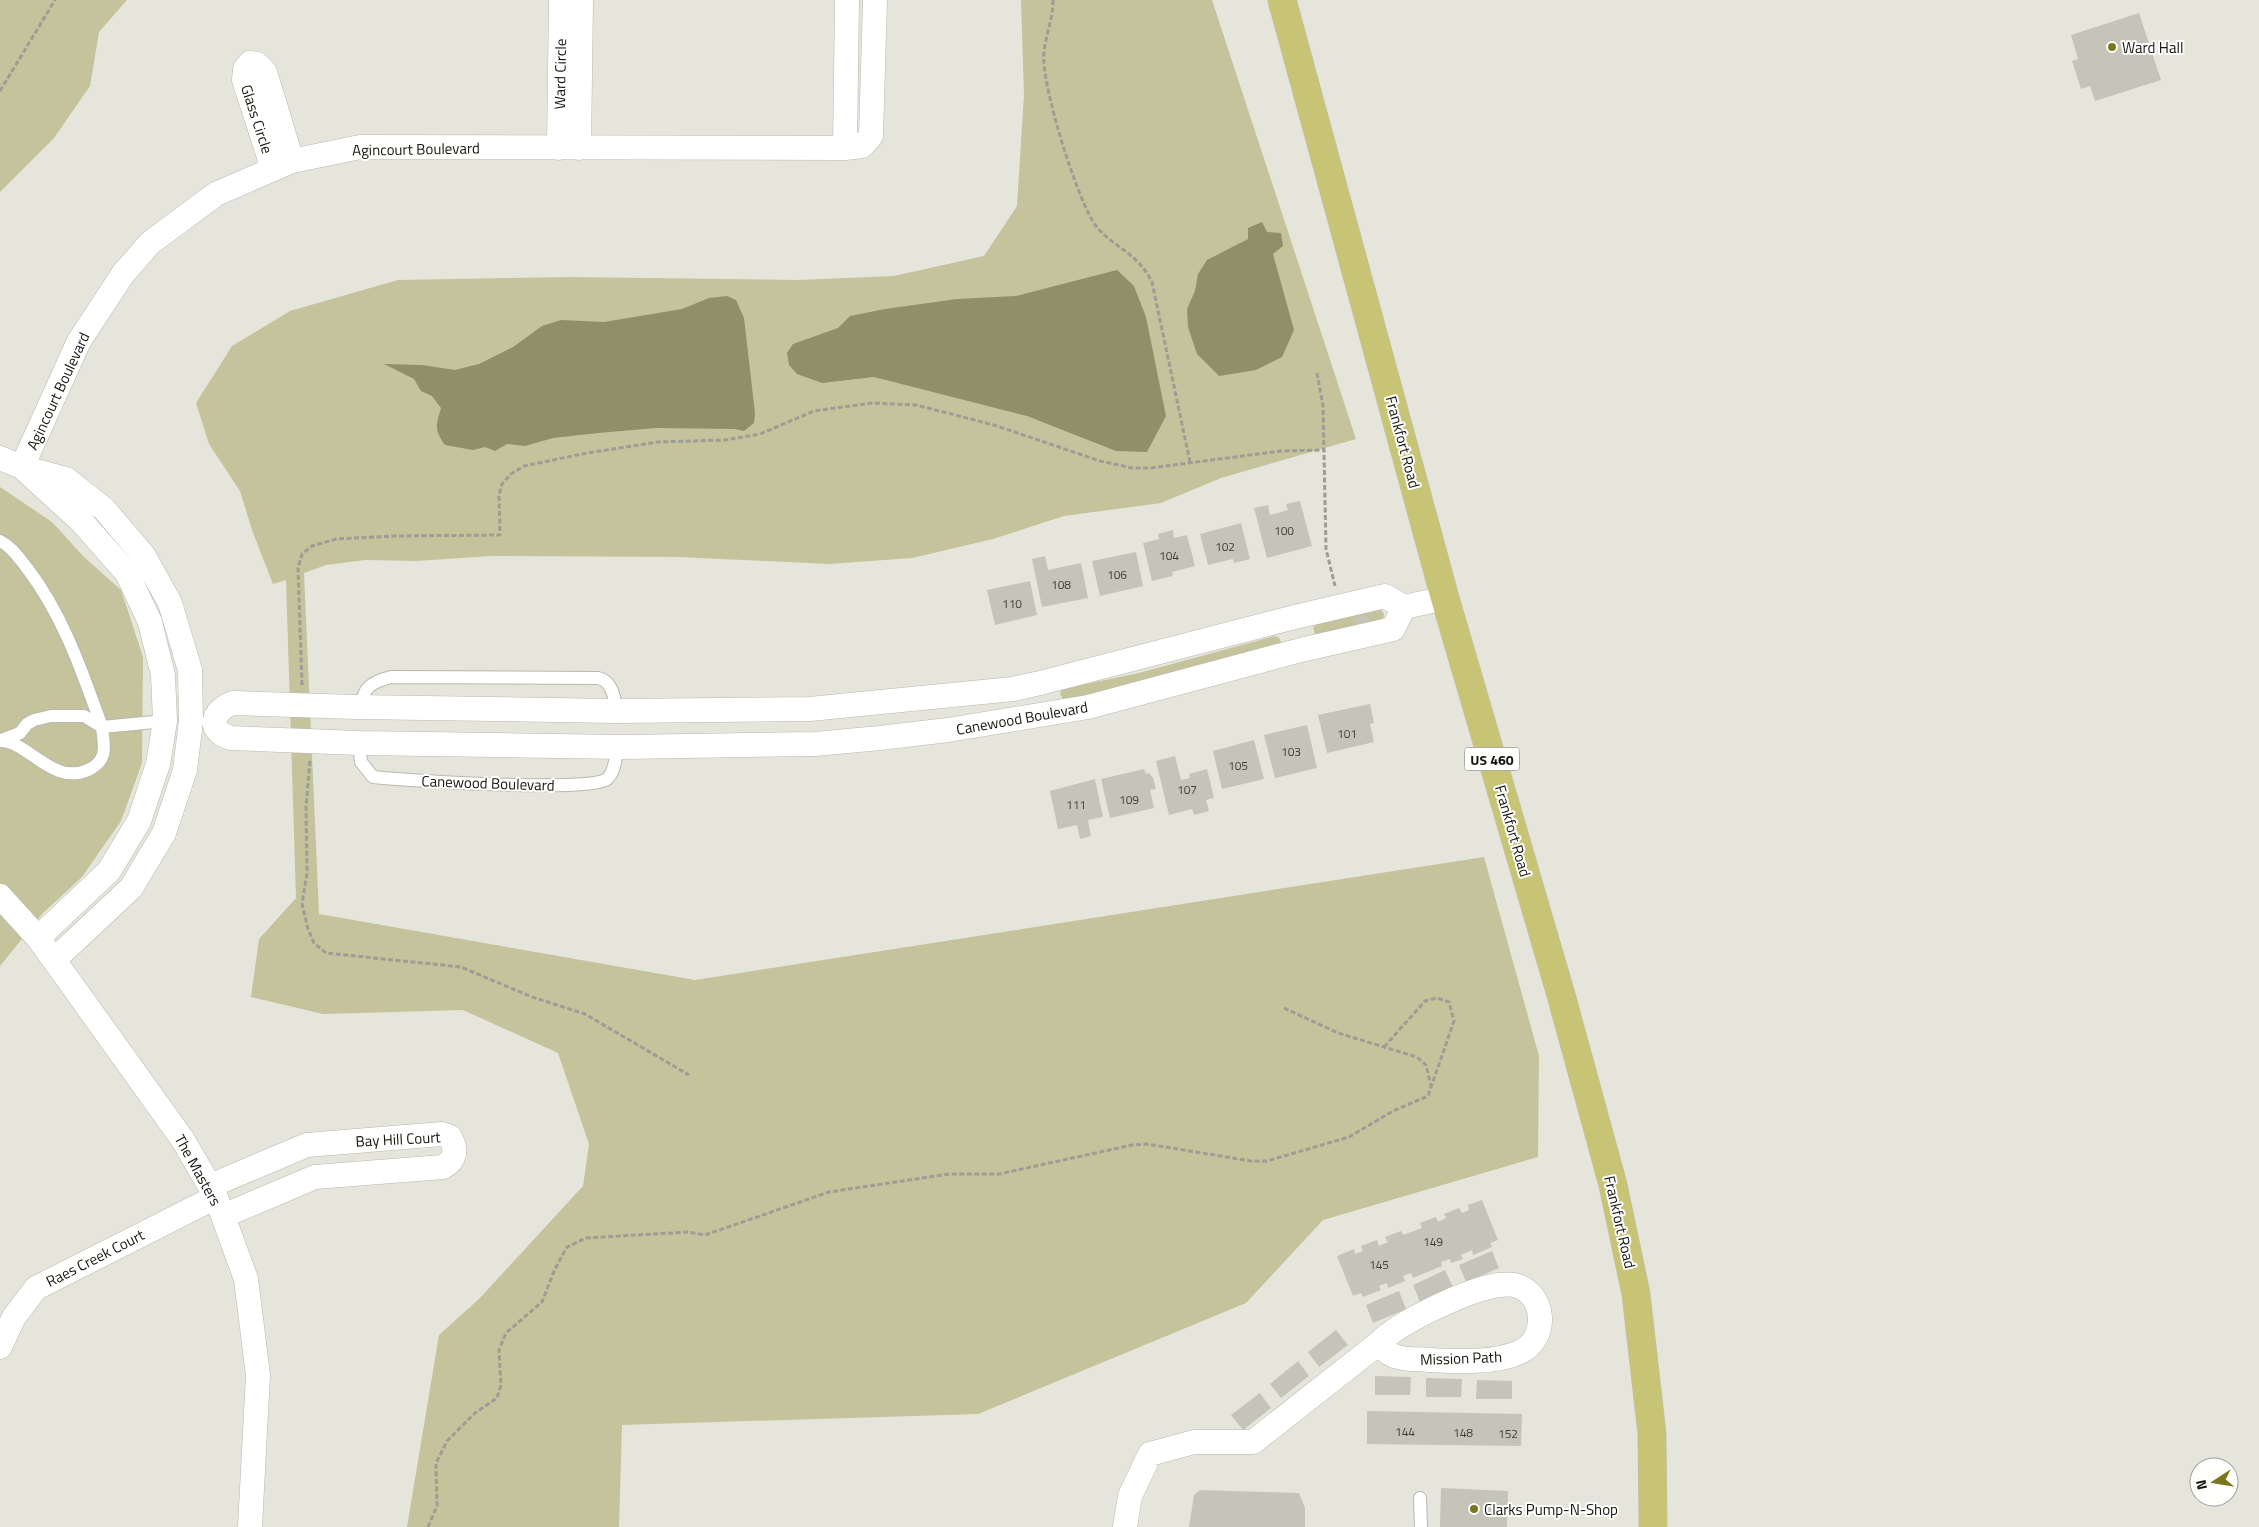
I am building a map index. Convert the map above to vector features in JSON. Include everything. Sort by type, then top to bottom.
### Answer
[{"type":"main road","name":"Frankfort Road","points":[[1282,0],[1445,598],[1561,995],[1613,1185],[1636,1294],[1652,1434],[1653,1527]]},
{"type":"street","name":"Ward Circle","points":[[561,0],[569,148]]},
{"type":"street","name":"Ward Circle","points":[[569,148],[581,0]]},
{"type":"street","points":[[845,148],[848,0]]},
{"type":"street","name":"Agincourt Boulevard","points":[[22,467],[79,341],[123,274],[150,243],[216,194],[283,165],[360,147],[845,148],[862,146],[871,136],[875,0]]},
{"type":"street","points":[[0,458],[22,467],[66,479],[104,509],[144,556],[170,603],[190,670],[191,721],[185,770],[164,833],[131,888],[54,960]]},
{"type":"street","points":[[22,467],[82,522],[127,573],[150,622],[163,675],[164,721],[158,764],[139,821],[109,871],[38,938]]},
{"type":"street","name":"Canewood Boulevard","points":[[1385,596],[1404,607],[1393,629],[1292,653],[1088,707],[948,730],[815,744],[617,747],[359,743],[231,738],[223,736],[217,730],[215,720],[217,712],[222,707],[234,703],[617,711],[810,709],[1013,689],[1090,672],[1385,596]]},
{"type":"street","points":[[1404,607],[1445,598]]},
{"type":"street","points":[[359,743],[361,707]]},
{"type":"street","points":[[164,721],[215,720]]},
{"type":"street","name":"The Masters","points":[[0,896],[38,938],[183,1140],[216,1200],[246,1279],[258,1375],[250,1527]]},
{"type":"street","name":"Bay Hill Court","points":[[442,1134],[450,1137],[454,1145],[454,1155],[451,1163],[443,1167],[315,1176],[216,1200],[307,1145],[442,1134]]},
{"type":"street","name":"Raes Creek Court","points":[[0,1347],[14,1317],[36,1288],[216,1200]]},
{"type":"street","name":"Mission Path","points":[[1125,1527],[1130,1496],[1150,1454],[1194,1442],[1253,1442],[1379,1343],[1389,1333],[1402,1326],[1483,1287],[1514,1285],[1527,1291],[1538,1304],[1541,1318],[1538,1332],[1532,1343],[1522,1352],[1492,1360],[1397,1358],[1386,1353],[1379,1343]]},
{"type":"lane","points":[[0,541],[10,546],[45,592],[79,660],[102,727],[104,755],[97,766],[84,772],[67,772],[45,766],[23,750],[1,741]]},
{"type":"lane","points":[[361,707],[362,695],[374,682],[391,677],[598,678],[605,679],[610,686],[617,711]]},
{"type":"lane","points":[[1,741],[20,733],[34,720],[51,716],[84,716],[102,727],[164,721]]},
{"type":"lane","name":"Canewood Boulevard","points":[[359,743],[361,762],[373,778],[556,785],[601,782],[608,778],[617,747]]},
{"type":"lane","points":[[1420,1498],[1421,1527]]},
{"type":"path","points":[[0,92],[55,0]]},
{"type":"path","points":[[1053,0],[1053,11],[1043,53],[1046,80],[1063,145],[1082,200],[1096,226],[1145,268],[1152,282],[1190,462]]},
{"type":"path","points":[[1317,373],[1323,406],[1326,549],[1331,574],[1342,606]]},
{"type":"path","points":[[302,705],[298,568],[302,554],[312,546],[336,539],[394,536],[500,535],[499,495],[502,484],[510,474],[524,466],[587,453],[658,442],[725,440],[760,434],[814,412],[872,403],[916,405],[994,425],[1100,461],[1132,468],[1150,468],[1281,450],[1325,450]]},
{"type":"path","points":[[311,741],[306,807],[307,873],[302,904],[308,929],[314,943],[326,953],[461,967],[532,997],[585,1014],[689,1075]]},
{"type":"path","points":[[428,1527],[437,1506],[436,1463],[447,1441],[475,1413],[497,1398],[501,1385],[499,1350],[506,1333],[542,1302],[554,1269],[567,1247],[586,1238],[688,1232],[704,1235],[829,1192],[949,1174],[1000,1174],[1140,1144],[1251,1161],[1267,1161],[1349,1137],[1393,1111],[1428,1096],[1454,1021],[1449,1002],[1437,998],[1425,1001],[1384,1047]]},
{"type":"path","points":[[1284,1008],[1338,1034],[1418,1057],[1426,1065],[1431,1087]]},
{"type":"green space","points":[[0,0],[127,0],[99,32],[90,86],[54,138],[0,192]]},
{"type":"green space","points":[[1021,0],[1212,0],[1356,439],[1221,478],[1161,503],[1064,516],[993,539],[912,558],[829,564],[679,557],[491,556],[416,561],[365,560],[326,565],[304,573],[319,914],[695,980],[1484,857],[1539,1056],[1538,1157],[1323,1220],[1246,1303],[978,1414],[622,1425],[619,1527],[407,1527],[439,1335],[479,1299],[583,1186],[589,1144],[558,1053],[463,1010],[323,1014],[251,997],[259,939],[296,898],[286,580],[273,584],[252,530],[240,491],[209,444],[196,403],[232,346],[290,311],[398,280],[569,277],[798,280],[894,276],[984,256],[1017,206],[1024,95]]},
{"type":"green space","points":[[0,487],[52,522],[84,557],[121,590],[143,657],[142,763],[121,821],[82,877],[43,913],[0,966]]},
{"type":"green space","points":[[1379,607],[1384,614],[1383,621],[1315,635],[1313,627],[1318,623]]},
{"type":"green space","points":[[1275,636],[1279,638],[1282,645],[1132,689],[1063,699],[1060,694],[1062,689],[1139,673]]},
{"type":"shaded area","points":[[1262,222],[1267,232],[1281,233],[1283,246],[1273,254],[1294,330],[1282,357],[1256,370],[1219,376],[1197,354],[1188,327],[1187,309],[1195,291],[1198,274],[1207,260],[1248,239],[1248,228]]},
{"type":"shaded area","points":[[1117,270],[1134,286],[1146,317],[1166,416],[1147,452],[1116,451],[1027,416],[874,377],[822,383],[797,374],[789,365],[787,353],[793,344],[838,328],[850,316],[957,299],[1016,296]]},
{"type":"shaded area","points":[[727,296],[736,300],[744,318],[755,413],[754,423],[744,431],[735,429],[656,428],[553,438],[525,446],[507,444],[495,451],[485,447],[473,450],[445,445],[437,427],[441,408],[432,396],[421,391],[414,379],[384,364],[422,365],[455,370],[479,364],[513,347],[542,326],[561,320],[604,322],[682,309],[709,298]]},
{"type":"building","name":"Ward Hall","points":[[2139,13],[2161,80],[2095,101],[2090,86],[2081,89],[2072,61],[2078,59],[2071,35]]},
{"type":"building","points":[[1300,501],[1312,546],[1267,558],[1254,508],[1268,505],[1270,515],[1288,510],[1286,504]]},
{"type":"building","points":[[1241,523],[1250,559],[1234,563],[1233,559],[1208,565],[1200,534]]},
{"type":"building","points":[[1173,530],[1174,538],[1187,535],[1195,566],[1172,572],[1173,576],[1152,581],[1143,543],[1159,539],[1158,534]]},
{"type":"building","points":[[1136,552],[1143,586],[1100,596],[1092,561]]},
{"type":"building","points":[[1045,556],[1048,570],[1081,563],[1088,598],[1042,607],[1032,559]]},
{"type":"building","points":[[1030,581],[1037,615],[995,625],[987,590]]},
{"type":"building","points":[[1367,615],[1369,621],[1357,624],[1355,618]]},
{"type":"building","points":[[1370,704],[1374,723],[1370,724],[1374,742],[1327,753],[1318,715]]},
{"type":"building","points":[[1307,725],[1317,768],[1275,778],[1264,735]]},
{"type":"building","points":[[1254,740],[1264,779],[1222,789],[1213,751]]},
{"type":"building","points":[[1175,756],[1181,780],[1190,778],[1189,774],[1207,769],[1214,798],[1206,800],[1209,811],[1194,815],[1192,809],[1169,815],[1156,761]]},
{"type":"building","points":[[1144,769],[1146,774],[1149,773],[1153,778],[1156,789],[1150,790],[1154,808],[1110,818],[1101,779]]},
{"type":"building","points":[[1095,779],[1103,817],[1088,820],[1091,836],[1080,839],[1077,825],[1058,829],[1050,791]]},
{"type":"building","points":[[1482,1200],[1498,1240],[1490,1243],[1492,1247],[1473,1255],[1472,1250],[1461,1255],[1463,1259],[1451,1263],[1450,1259],[1441,1262],[1442,1266],[1413,1278],[1411,1273],[1403,1276],[1405,1281],[1388,1288],[1387,1283],[1379,1286],[1381,1290],[1363,1297],[1361,1293],[1353,1296],[1337,1256],[1354,1249],[1355,1254],[1363,1251],[1361,1246],[1377,1240],[1379,1246],[1388,1242],[1385,1237],[1401,1231],[1403,1235],[1422,1228],[1420,1223],[1436,1217],[1438,1222],[1446,1218],[1444,1214],[1459,1208],[1462,1213],[1469,1210],[1468,1205]]},
{"type":"building","points":[[1492,1251],[1499,1268],[1466,1282],[1459,1265]]},
{"type":"building","points":[[1445,1270],[1453,1287],[1420,1302],[1413,1285]]},
{"type":"building","points":[[1399,1291],[1406,1309],[1373,1323],[1366,1305]]},
{"type":"building","points":[[1336,1330],[1348,1345],[1319,1367],[1308,1352]]},
{"type":"building","points":[[1298,1361],[1309,1376],[1281,1398],[1270,1384]]},
{"type":"building","points":[[1375,1376],[1411,1377],[1410,1395],[1375,1395]]},
{"type":"building","points":[[1426,1378],[1462,1379],[1461,1397],[1426,1397]]},
{"type":"building","points":[[1477,1380],[1512,1381],[1512,1399],[1476,1399]]},
{"type":"building","points":[[1260,1393],[1271,1408],[1243,1430],[1231,1415]]},
{"type":"building","points":[[1367,1411],[1522,1414],[1521,1446],[1367,1444]]},
{"type":"building","name":"Clarks Pump-N-Shop","points":[[1441,1488],[1508,1491],[1507,1527],[1440,1527]]},
{"type":"building","points":[[1200,1490],[1299,1493],[1305,1508],[1305,1527],[1189,1527],[1194,1495]]},
{"type":"place","name":"Ward Hall","points":[[2112,47]]},
{"type":"place","name":"Clarks Pump-N-Shop","points":[[1474,1509]]}]
